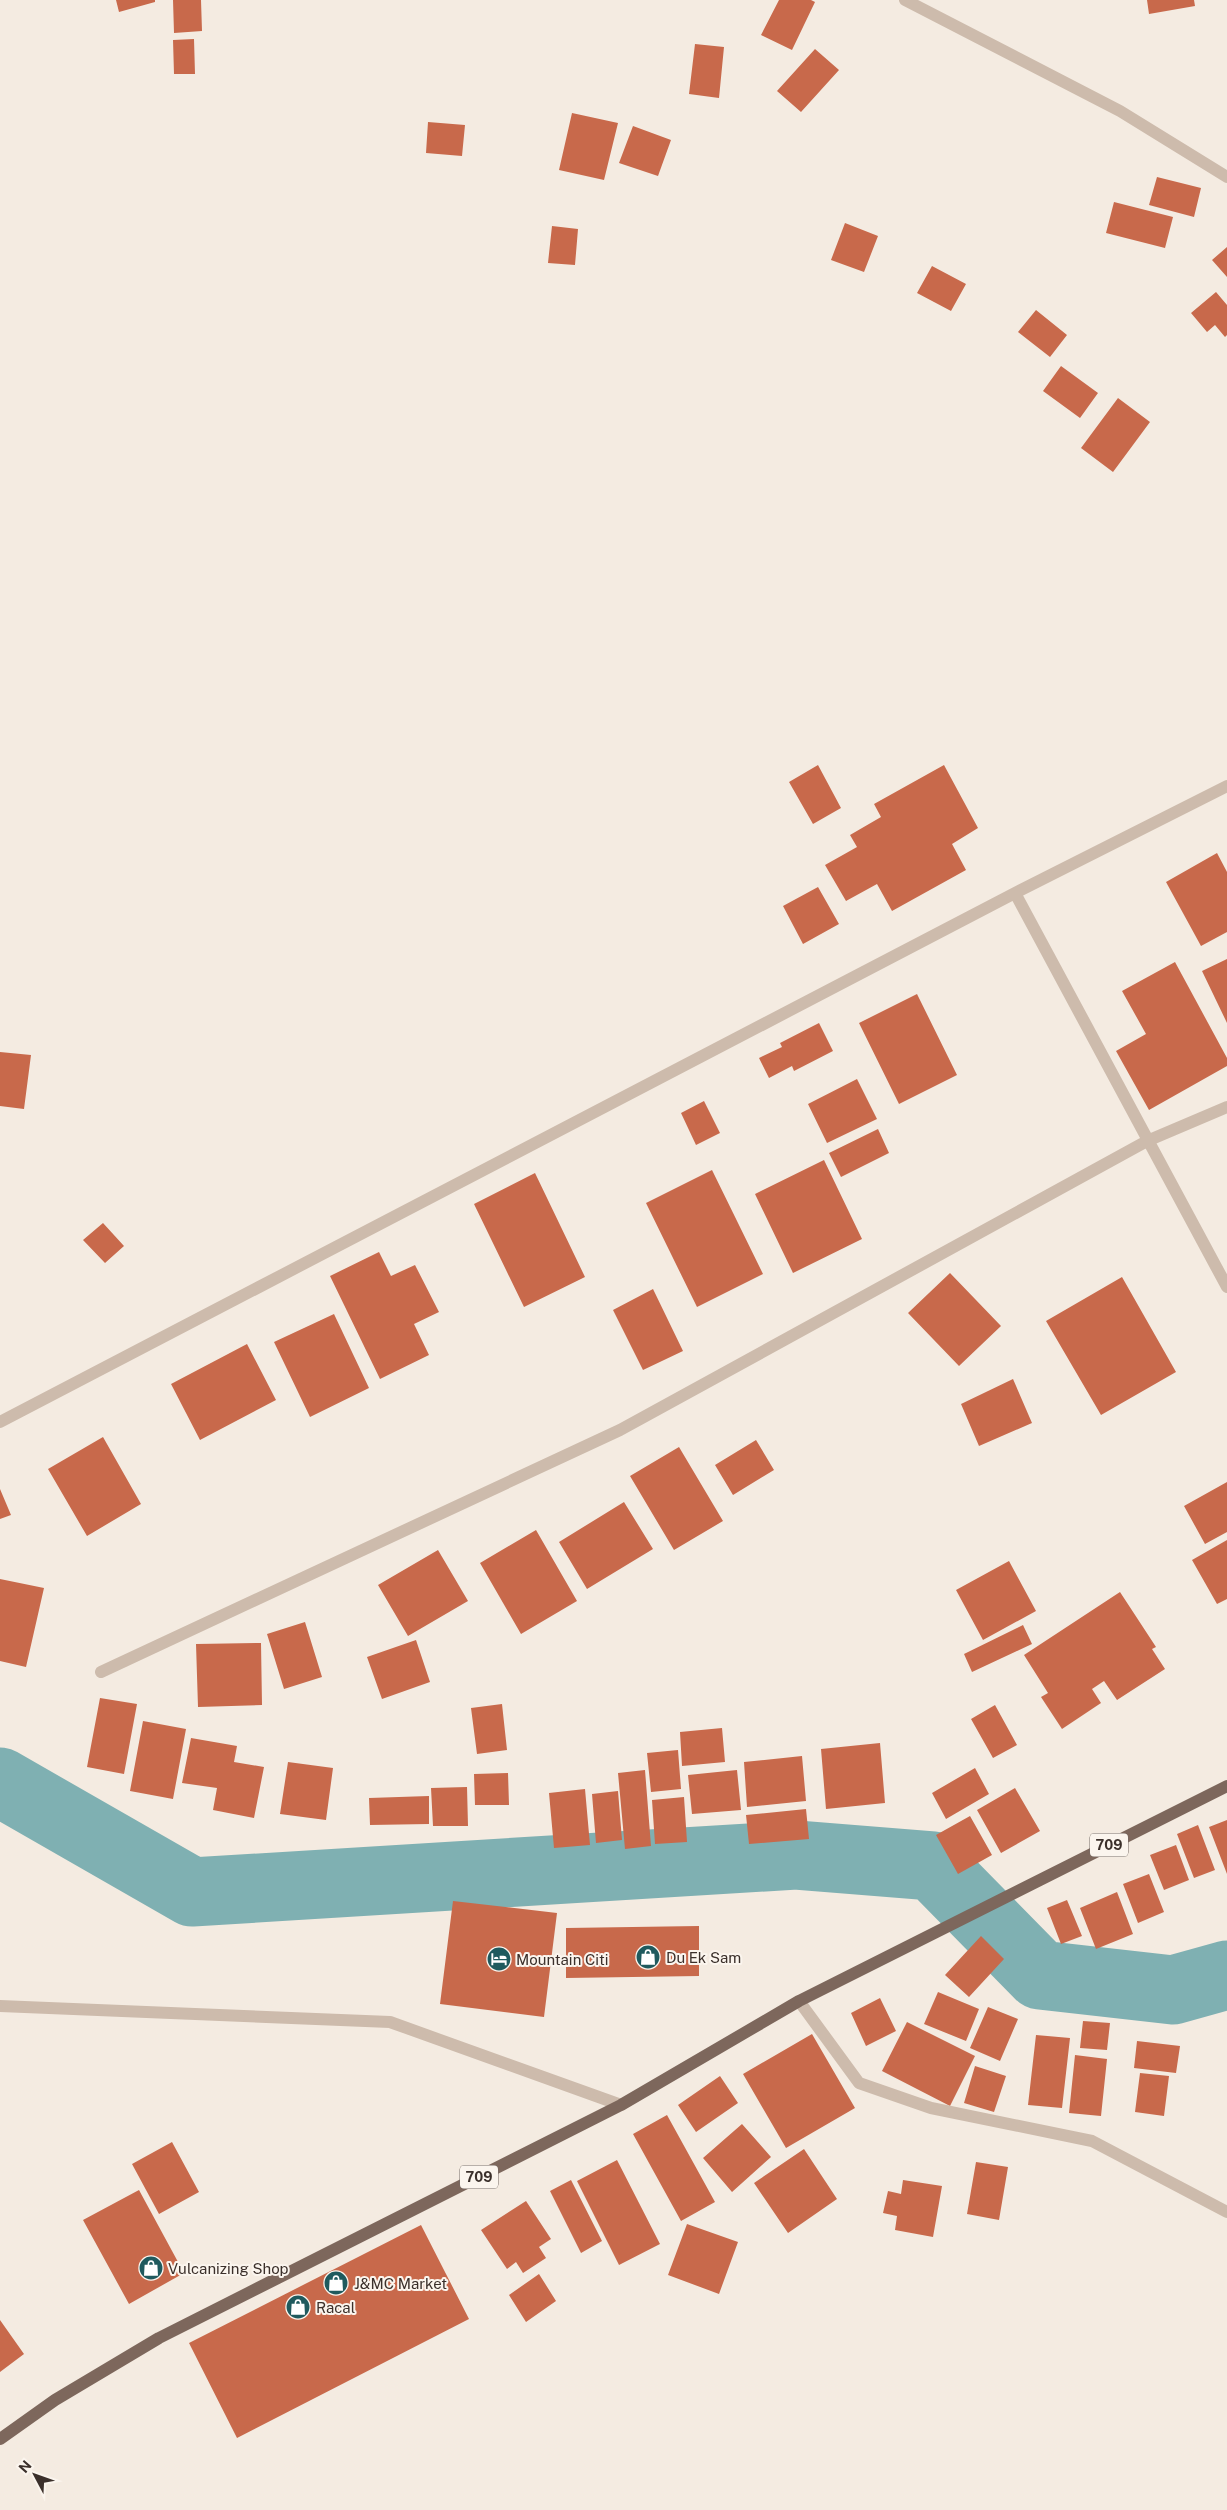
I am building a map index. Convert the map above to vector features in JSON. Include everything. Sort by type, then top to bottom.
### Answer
[{"type":"main road","name":"709","points":[[0,2439],[56,2400],[159,2338],[621,2105],[799,2000],[1227,1786]]},
{"type":"street","points":[[905,0],[1120,111],[1227,177]]},
{"type":"street","points":[[0,1422],[1015,893],[1227,786]]},
{"type":"street","points":[[1015,893],[1227,1287]]},
{"type":"street","points":[[101,1672],[620,1430],[1147,1141],[1227,1107]]},
{"type":"street","points":[[799,2000],[859,2083],[931,2108],[1092,2141],[1227,2212]]},
{"type":"street","points":[[0,2006],[390,2022],[621,2105]]},
{"type":"building","points":[[116,0],[155,0],[155,2],[119,12]]},
{"type":"building","points":[[173,0],[201,0],[202,31],[174,33]]},
{"type":"building","points":[[779,0],[811,0],[815,2],[792,50],[761,35]]},
{"type":"building","points":[[1147,0],[1194,0],[1195,6],[1149,14]]},
{"type":"building","points":[[194,39],[195,74],[174,74],[173,40]]},
{"type":"building","points":[[695,44],[724,47],[719,98],[689,94]]},
{"type":"building","points":[[815,49],[839,70],[801,112],[777,91]]},
{"type":"building","points":[[572,113],[618,123],[604,180],[559,170]]},
{"type":"building","points":[[428,122],[465,125],[462,156],[426,153]]},
{"type":"building","points":[[633,126],[671,140],[658,176],[619,163]]},
{"type":"building","points":[[1157,177],[1201,188],[1194,217],[1149,205]]},
{"type":"building","points":[[1114,202],[1173,217],[1165,248],[1106,233]]},
{"type":"building","points":[[845,223],[878,236],[864,272],[831,260]]},
{"type":"building","points":[[552,226],[578,229],[575,265],[548,263]]},
{"type":"building","points":[[1227,247],[1227,277],[1212,260]]},
{"type":"building","points":[[932,266],[966,284],[951,311],[917,293]]},
{"type":"building","points":[[1216,292],[1227,305],[1227,335],[1225,337],[1215,325],[1207,332],[1191,313]]},
{"type":"building","points":[[1036,310],[1067,335],[1050,357],[1018,332]]},
{"type":"building","points":[[1061,366],[1098,393],[1080,418],[1043,391]]},
{"type":"building","points":[[1118,398],[1150,422],[1113,472],[1081,448]]},
{"type":"building","points":[[818,765],[841,808],[813,824],[789,782]]},
{"type":"building","points":[[944,765],[978,828],[952,844],[966,870],[892,911],[877,884],[846,901],[825,865],[857,847],[850,835],[881,817],[874,804]]},
{"type":"building","points":[[1217,853],[1227,872],[1227,932],[1201,946],[1166,882]]},
{"type":"building","points":[[818,887],[839,924],[803,944],[783,906]]},
{"type":"building","points":[[1227,959],[1227,1023],[1202,971]]},
{"type":"building","points":[[1175,962],[1227,1058],[1227,1066],[1149,1110],[1116,1051],[1146,1034],[1122,991]]},
{"type":"building","points":[[917,994],[957,1075],[899,1104],[859,1023]]},
{"type":"building","points":[[819,1023],[833,1051],[794,1071],[792,1066],[769,1078],[759,1058],[782,1047],[780,1043]]},
{"type":"building","points":[[0,1052],[31,1055],[24,1109],[0,1106]]},
{"type":"building","points":[[857,1079],[877,1119],[827,1143],[808,1104]]},
{"type":"building","points":[[704,1101],[720,1133],[696,1145],[681,1113]]},
{"type":"building","points":[[878,1129],[889,1153],[841,1177],[829,1153]]},
{"type":"building","points":[[824,1160],[862,1239],[793,1273],[755,1194]]},
{"type":"building","points":[[712,1170],[763,1274],[697,1307],[646,1203]]},
{"type":"building","points":[[535,1173],[585,1277],[524,1307],[474,1204]]},
{"type":"building","points":[[103,1223],[124,1246],[105,1263],[83,1240]]},
{"type":"building","points":[[379,1252],[391,1276],[415,1265],[439,1312],[414,1324],[429,1355],[380,1379],[330,1276]]},
{"type":"building","points":[[950,1273],[1001,1326],[959,1366],[908,1313]]},
{"type":"building","points":[[1122,1277],[1176,1372],[1101,1415],[1046,1321]]},
{"type":"building","points":[[653,1289],[683,1351],[643,1370],[613,1310]]},
{"type":"building","points":[[334,1314],[369,1388],[310,1417],[274,1342]]},
{"type":"building","points":[[247,1344],[276,1400],[200,1440],[171,1384]]},
{"type":"building","points":[[1013,1379],[1032,1423],[979,1446],[961,1404]]},
{"type":"building","points":[[103,1437],[141,1504],[87,1536],[48,1469]]},
{"type":"building","points":[[756,1440],[774,1470],[733,1495],[715,1465]]},
{"type":"building","points":[[679,1447],[723,1521],[674,1550],[630,1476]]},
{"type":"building","points":[[1227,1482],[1227,1532],[1205,1544],[1184,1506]]},
{"type":"building","points":[[0,1489],[11,1515],[0,1519]]},
{"type":"building","points":[[624,1502],[653,1549],[587,1589],[559,1542]]},
{"type":"building","points":[[536,1530],[577,1601],[521,1634],[480,1563]]},
{"type":"building","points":[[1227,1540],[1227,1599],[1217,1604],[1192,1560]]},
{"type":"building","points":[[438,1550],[468,1601],[408,1636],[378,1585]]},
{"type":"building","points":[[1009,1561],[1036,1611],[983,1640],[956,1590]]},
{"type":"building","points":[[0,1579],[44,1588],[26,1667],[0,1661]]},
{"type":"building","points":[[1120,1592],[1156,1647],[1152,1649],[1165,1669],[1117,1700],[1104,1681],[1092,1689],[1101,1703],[1062,1729],[1041,1697],[1048,1693],[1024,1655]]},
{"type":"building","points":[[305,1622],[322,1677],[284,1689],[267,1634]]},
{"type":"building","points":[[1023,1625],[1032,1644],[972,1672],[964,1654]]},
{"type":"building","points":[[416,1640],[430,1682],[382,1699],[367,1657]]},
{"type":"building","points":[[261,1643],[262,1705],[198,1707],[196,1644]]},
{"type":"building","points":[[100,1698],[137,1704],[124,1774],[87,1767]]},
{"type":"building","points":[[502,1704],[507,1750],[477,1754],[471,1708]]},
{"type":"building","points":[[995,1705],[1017,1745],[993,1758],[971,1719]]},
{"type":"building","points":[[143,1721],[186,1729],[173,1799],[130,1791]]},
{"type":"building","points":[[722,1728],[725,1762],[682,1766],[680,1732]]},
{"type":"building","points":[[191,1738],[237,1746],[234,1762],[264,1767],[254,1818],[213,1810],[217,1788],[182,1783]]},
{"type":"building","points":[[880,1743],[885,1803],[826,1809],[821,1749]]},
{"type":"building","points":[[678,1750],[681,1789],[651,1792],[647,1753]]},
{"type":"building","points":[[802,1756],[806,1801],[747,1807],[744,1762]]},
{"type":"building","points":[[288,1762],[333,1768],[326,1820],[280,1814]]},
{"type":"building","points":[[975,1768],[989,1794],[946,1819],[932,1793]]},
{"type":"building","points":[[645,1770],[651,1846],[625,1849],[618,1773]]},
{"type":"building","points":[[737,1770],[741,1810],[692,1814],[688,1775]]},
{"type":"building","points":[[508,1773],[509,1805],[475,1805],[474,1774]]},
{"type":"building","points":[[467,1787],[468,1826],[433,1826],[431,1788]]},
{"type":"building","points":[[1015,1788],[1040,1831],[1001,1853],[977,1810]]},
{"type":"building","points":[[585,1789],[590,1845],[554,1848],[549,1793]]},
{"type":"building","points":[[618,1791],[622,1840],[596,1843],[592,1794]]},
{"type":"building","points":[[429,1796],[429,1824],[370,1825],[369,1798]]},
{"type":"building","points":[[684,1797],[687,1842],[655,1844],[652,1800]]},
{"type":"building","points":[[806,1809],[809,1839],[749,1844],[746,1815]]},
{"type":"building","points":[[970,1816],[992,1855],[958,1874],[936,1835]]},
{"type":"building","points":[[1227,1820],[1227,1874],[1209,1827]]},
{"type":"building","points":[[1198,1825],[1215,1870],[1194,1878],[1177,1834]]},
{"type":"building","points":[[1176,1845],[1189,1880],[1164,1890],[1150,1855]]},
{"type":"building","points":[[1149,1874],[1164,1912],[1138,1923],[1123,1884]]},
{"type":"building","points":[[1117,1892],[1133,1934],[1096,1949],[1080,1908]]},
{"type":"building","points":[[1067,1900],[1082,1936],[1061,1944],[1047,1908]]},
{"type":"building","name":"Mountain Citi","points":[[453,1901],[557,1913],[544,2017],[440,2004]]},
{"type":"building","points":[[699,1926],[699,1976],[566,1978],[566,1928]]},
{"type":"building","points":[[981,1936],[1004,1959],[969,1997],[945,1975]]},
{"type":"building","points":[[938,1992],[979,2009],[966,2041],[924,2024]]},
{"type":"building","points":[[880,1998],[896,2031],[866,2046],[851,2013]]},
{"type":"building","points":[[988,2007],[1018,2019],[1000,2061],[970,2048]]},
{"type":"building","points":[[1083,2021],[1110,2023],[1107,2050],[1080,2048]]},
{"type":"building","points":[[907,2022],[975,2056],[950,2106],[882,2071]]},
{"type":"building","points":[[812,2034],[855,2108],[786,2148],[743,2074]]},
{"type":"building","points":[[1036,2035],[1070,2038],[1062,2108],[1028,2105]]},
{"type":"building","points":[[1137,2041],[1180,2046],[1176,2073],[1134,2068]]},
{"type":"building","points":[[1075,2055],[1107,2059],[1101,2116],[1069,2113]]},
{"type":"building","points":[[975,2066],[1006,2076],[994,2112],[964,2103]]},
{"type":"building","points":[[1140,2073],[1169,2076],[1164,2116],[1135,2112]]},
{"type":"building","points":[[720,2076],[738,2103],[696,2132],[678,2105]]},
{"type":"building","points":[[667,2115],[715,2202],[681,2221],[633,2134]]},
{"type":"building","points":[[742,2124],[771,2157],[732,2192],[703,2158]]},
{"type":"building","points":[[172,2142],[199,2192],[159,2214],[132,2164]]},
{"type":"building","points":[[804,2149],[837,2199],[788,2233],[754,2183]]},
{"type":"building","points":[[617,2160],[660,2244],[619,2265],[577,2181]]},
{"type":"building","points":[[976,2162],[1008,2167],[999,2220],[967,2214]]},
{"type":"building","points":[[571,2180],[602,2241],[581,2253],[550,2191]]},
{"type":"building","points":[[903,2180],[942,2186],[933,2237],[895,2230],[897,2216],[883,2213],[888,2191],[901,2194]]},
{"type":"building","points":[[139,2190],[184,2273],[129,2304],[83,2220]]},
{"type":"building","points":[[526,2201],[551,2239],[539,2247],[546,2258],[523,2273],[516,2262],[507,2269],[481,2230]]},
{"type":"building","points":[[687,2224],[738,2242],[719,2294],[668,2275]]},
{"type":"building","points":[[421,2225],[469,2319],[237,2438],[189,2343]]},
{"type":"building","points":[[539,2274],[556,2301],[526,2322],[509,2295]]},
{"type":"building","points":[[0,2320],[24,2354],[0,2372]]},
{"type":"waterway","points":[[0,1782],[192,1892],[796,1855],[933,1866],[1040,1975],[1173,1990],[1227,1975]]},
{"type":"place","name":"Du Ek Sam","points":[[648,1957]]},
{"type":"place","name":"Mountain Citi","points":[[499,1959]]},
{"type":"place","name":"Vulcanizing Shop","points":[[151,2268]]},
{"type":"place","name":"J&MC Market","points":[[336,2283]]},
{"type":"place","name":"Racal","points":[[298,2307]]}]
